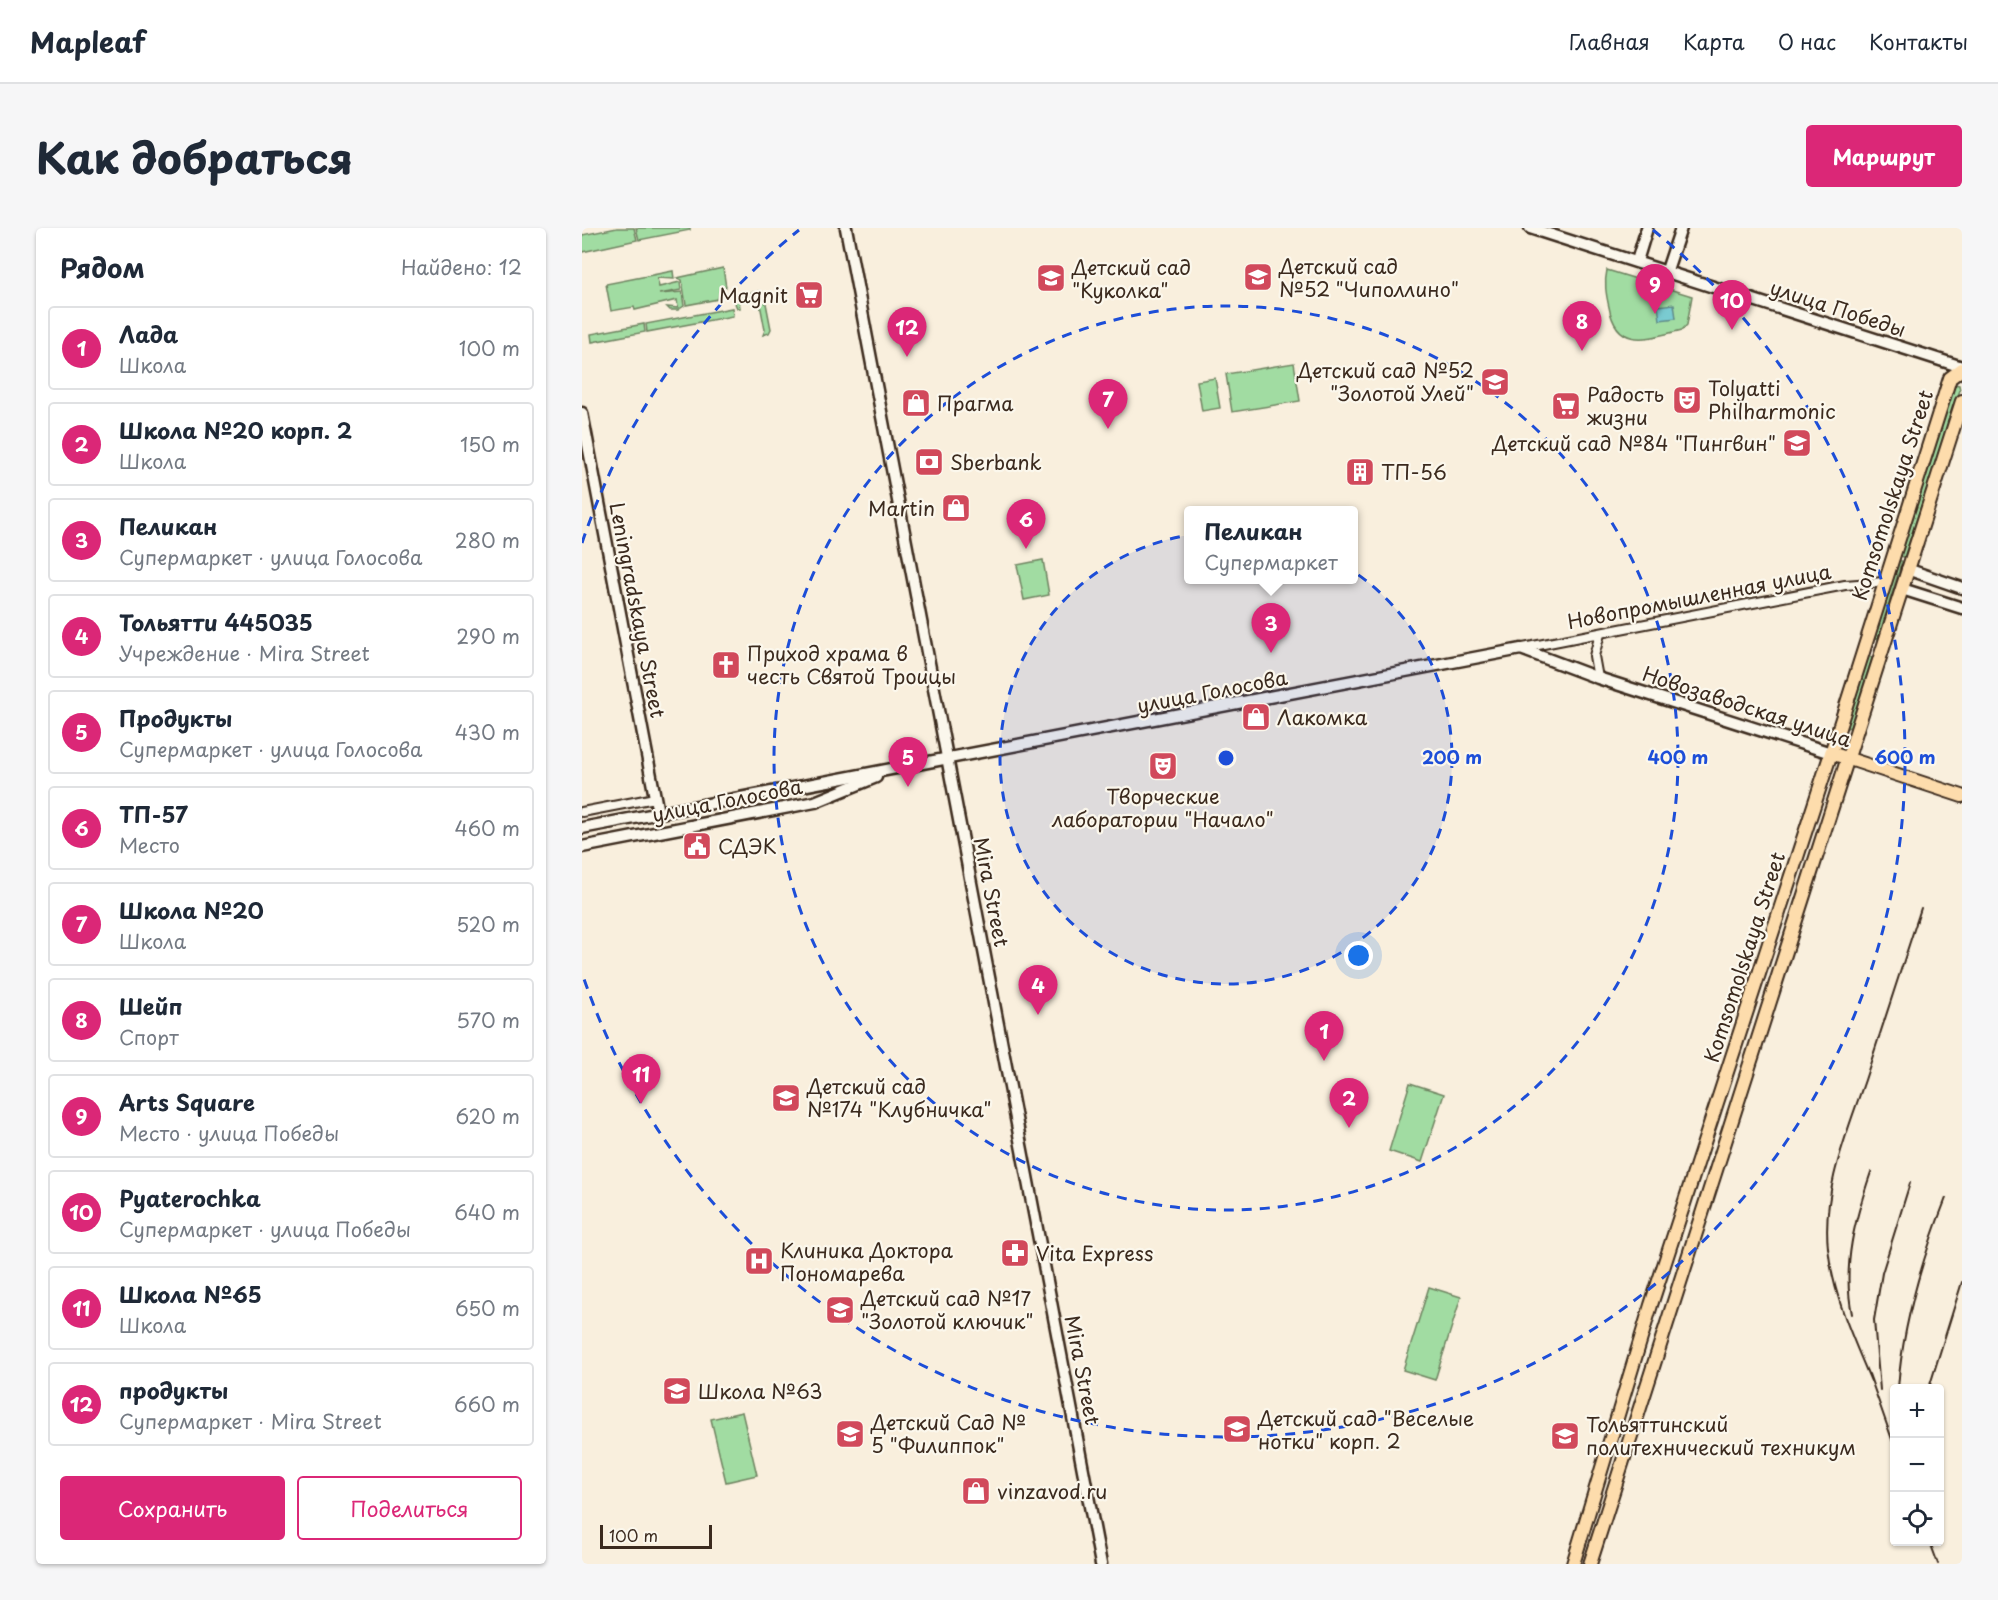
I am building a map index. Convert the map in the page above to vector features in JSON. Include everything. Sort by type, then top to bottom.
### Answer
[{"type":"main road","name":"Mira Street","points":[[846,228],[1101,1564]]},
{"type":"main road","name":"улица Победы","points":[[1530,228],[1667,270],[1962,368]]},
{"type":"main road","points":[[1637,261],[1647,228]]},
{"type":"main road","points":[[1667,270],[1681,228]]},
{"type":"main road","name":"Komsomolskaya Street","points":[[1573,1564],[1616,1414],[1831,753],[1950,378],[1962,368]]},
{"type":"main road","name":"Komsomolskaya Street","points":[[1590,1564],[1962,401]]},
{"type":"main road","name":"Leningradskaya Street","points":[[582,413],[658,813]]},
{"type":"main road","points":[[1907,569],[1962,588]]},
{"type":"main road","points":[[1902,589],[1962,608]]},
{"type":"main road","points":[[1864,646],[1882,651]]},
{"type":"main road","name":"улица Голосова","points":[[582,828],[949,760],[1521,649]]},
{"type":"main road","name":"Новозаводская улица","points":[[1521,649],[1598,678],[1962,796]]},
{"type":"main road","name":"улица Голосова","points":[[582,847],[815,802],[909,767]]},
{"type":"main road","points":[[813,785],[819,795],[815,802]]},
{"type":"main road","points":[[1753,993],[1772,999]]},
{"type":"main road","points":[[1705,1141],[1724,1147]]},
{"type":"street","name":"Новопромышленная улица","points":[[1521,649],[1845,585],[1884,582]]},
{"type":"street","points":[[1598,678],[1594,656],[1600,634]]},
{"type":"street","points":[[582,812],[656,798]]},
{"type":"green space","points":[[617,228],[634,228],[637,240],[582,252],[582,235]]},
{"type":"green space","points":[[636,228],[690,228],[690,230],[639,240]]},
{"type":"green space","points":[[723,268],[726,287],[720,290],[718,299],[686,305],[682,280],[677,278]]},
{"type":"green space","points":[[1607,270],[1692,296],[1687,325],[1682,330],[1658,336],[1636,338],[1627,336],[1613,321],[1606,293]]},
{"type":"green space","points":[[673,271],[674,279],[657,278],[659,287],[680,282],[681,290],[659,294],[682,292],[684,306],[678,310],[670,310],[667,307],[678,308],[677,300],[635,310],[634,307],[611,311],[606,284]]},
{"type":"green space","points":[[760,291],[764,293],[771,329],[769,333],[763,335],[765,330],[757,299],[752,299],[751,296],[739,300],[740,308],[737,308],[733,298],[737,295]]},
{"type":"green space","points":[[732,308],[733,316],[647,332],[646,324]]},
{"type":"green space","points":[[644,324],[645,332],[592,342],[591,334]]},
{"type":"green space","points":[[1294,363],[1300,401],[1232,412],[1226,374]]},
{"type":"green space","points":[[1215,378],[1220,408],[1202,411],[1197,381]]},
{"type":"green space","points":[[1954,384],[1959,385],[1960,390],[1904,557],[1897,555]]},
{"type":"green space","points":[[1043,560],[1049,595],[1024,600],[1017,565]]},
{"type":"green space","points":[[1895,560],[1902,561],[1878,639],[1874,640],[1872,638]]},
{"type":"green space","points":[[1868,655],[1872,658],[1850,727],[1847,728],[1844,727]]},
{"type":"green space","points":[[1410,1083],[1444,1094],[1422,1162],[1389,1151]]},
{"type":"green space","points":[[1429,1287],[1461,1297],[1435,1380],[1403,1370]]},
{"type":"green space","points":[[742,1412],[757,1475],[726,1482],[711,1419]]},
{"type":"water","points":[[1674,304],[1676,318],[1660,320],[1658,306]]},
{"type":"railway","points":[[1871,1381],[1834,1283],[1828,1248],[1829,1205],[1837,1162],[1921,908]]},
{"type":"railway","points":[[1852,1314],[1849,1296],[1849,1260],[1855,1225],[1871,1172]]},
{"type":"railway","points":[[1880,1390],[1874,1320],[1882,1273],[1910,1183]]},
{"type":"railway","points":[[1898,1384],[1904,1339],[1915,1291],[1946,1198]]},
{"type":"railway","points":[[1930,1384],[1962,1282]]},
{"type":"railway","points":[[1869,1374],[1892,1438]]},
{"type":"railway","points":[[1931,1546],[1938,1564]]},
{"type":"place","name":"Детский сад №52 \"Чиполлино\"","points":[[1258,277]]},
{"type":"place","name":"Детский сад \"Куколка\"","points":[[1051,278]]},
{"type":"place","name":"Magnit","points":[[809,295]]},
{"type":"place","name":"Arts Square","points":[[1655,314]]},
{"type":"place","name":"Pyaterochka","points":[[1732,330]]},
{"type":"place","name":"Шейп","points":[[1582,351]]},
{"type":"place","name":"продукты","points":[[907,357]]},
{"type":"place","name":"Детский сад №52 \"Золотой Улей\"","points":[[1495,382]]},
{"type":"place","name":"Tolyatti Philharmonic","points":[[1687,400]]},
{"type":"place","name":"Прагма","points":[[916,403]]},
{"type":"place","name":"Радость жизни","points":[[1566,406]]},
{"type":"place","name":"Школа №20","points":[[1108,429]]},
{"type":"place","name":"Детский сад №84 \"Пингвин\"","points":[[1797,443]]},
{"type":"place","name":"Sberbank","points":[[929,462]]},
{"type":"place","name":"ТП-56","points":[[1360,472]]},
{"type":"place","name":"Martin","points":[[956,508]]},
{"type":"place","name":"ТП-57","points":[[1026,549]]},
{"type":"place","name":"Пеликан","points":[[1271,653]]},
{"type":"place","name":"Приход храма в честь Святой Троицы","points":[[726,665]]},
{"type":"place","name":"Лакомка","points":[[1256,717]]},
{"type":"place","name":"Творческие лаборатории \"Начало\"","points":[[1163,766]]},
{"type":"place","name":"Продукты","points":[[908,787]]},
{"type":"place","name":"СДЭК","points":[[697,846]]},
{"type":"place","name":"Тольятти 445035","points":[[1038,1015]]},
{"type":"place","name":"Лада","points":[[1324,1061]]},
{"type":"place","name":"Детский сад №174 \"Клубничка\"","points":[[786,1098]]},
{"type":"place","name":"Школа №65","points":[[641,1104]]},
{"type":"place","name":"Школа №20 корп. 2","points":[[1349,1128]]},
{"type":"place","name":"Vita Express","points":[[1015,1253]]},
{"type":"place","name":"Клиника Доктора Пономарева","points":[[759,1261]]},
{"type":"place","name":"Детский сад №17 \"Золотой ключик\"","points":[[840,1310]]},
{"type":"place","name":"Школа №63","points":[[677,1391]]},
{"type":"place","name":"Детский сад \"Веселые нотки\" корп. 2","points":[[1237,1429]]},
{"type":"place","name":"Детский Сад № 5 \"Филиппок\"","points":[[850,1434]]},
{"type":"place","name":"Тольяттинский политехнический техникум","points":[[1565,1436]]},
{"type":"place","name":"vinzavod.ru","points":[[976,1491]]}]
